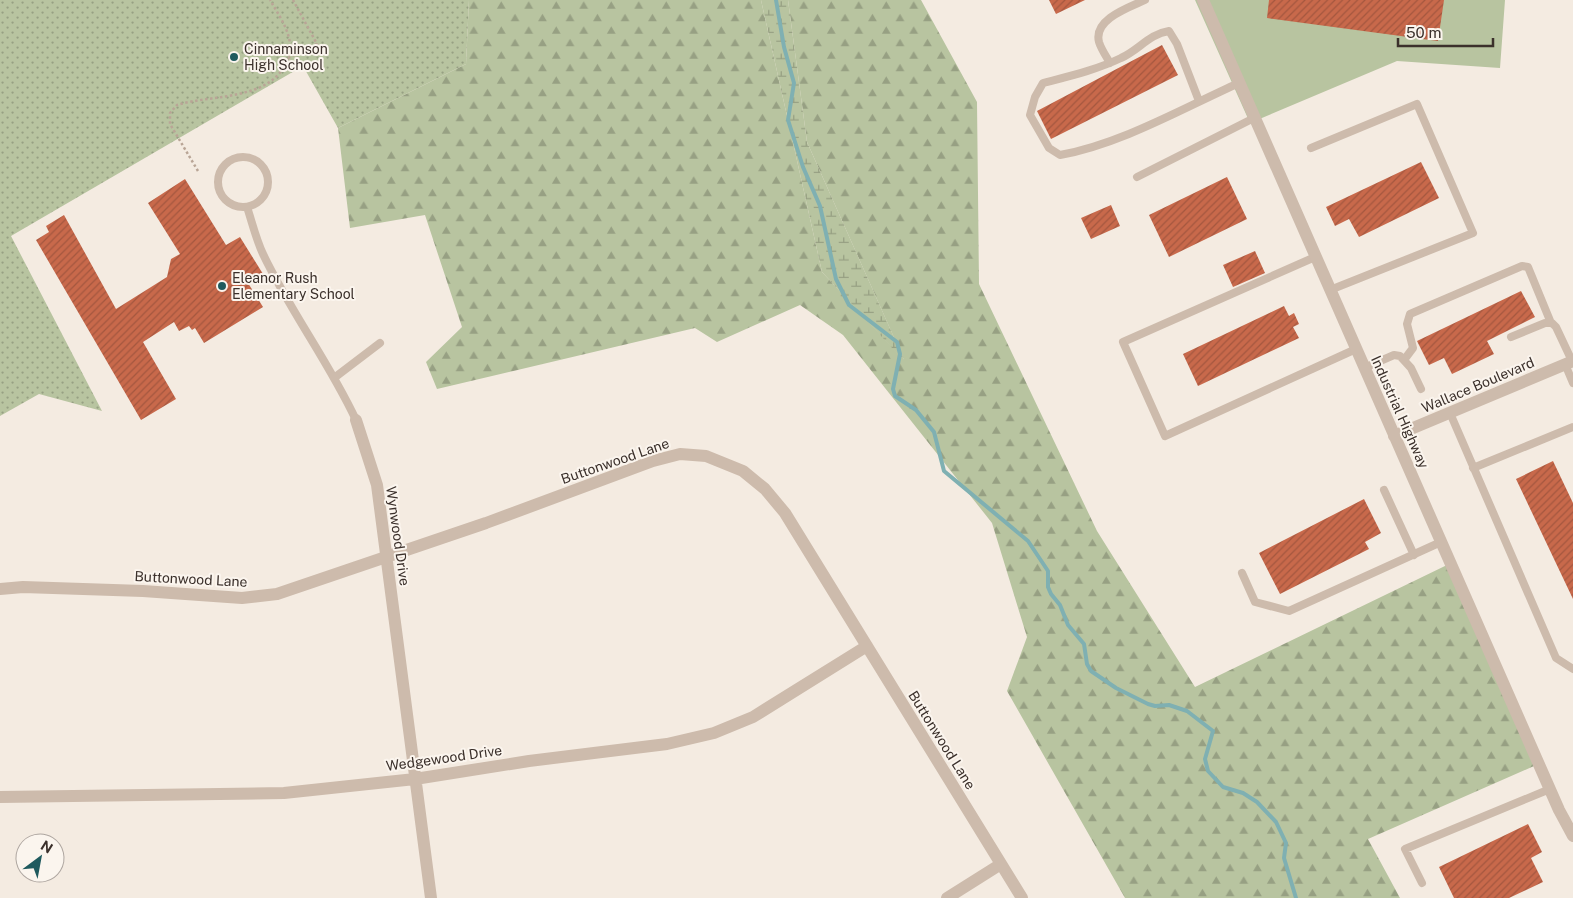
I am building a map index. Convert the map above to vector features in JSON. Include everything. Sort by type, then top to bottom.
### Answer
[{"type":"street","name":"Industrial Highway","points":[[1203,0],[1550,789],[1573,836]]},
{"type":"street","name":"Wallace Boulevard","points":[[1394,436],[1570,362]]},
{"type":"street","name":"Wynwood Drive","points":[[356,420],[377,486],[430,898]]},
{"type":"street","name":"Buttonwood Lane","points":[[0,589],[23,587],[143,591],[242,598],[277,594],[486,523],[653,461],[680,454],[706,456],[743,472],[765,489],[785,513],[1022,898]]},
{"type":"street","name":"Wedgewood Drive","points":[[0,797],[284,793],[415,779],[529,761],[667,744],[714,732],[753,717],[867,646]]},
{"type":"street","points":[[947,898],[1001,864]]},
{"type":"lane","points":[[1110,63],[1099,41],[1099,34],[1111,16],[1145,0]]},
{"type":"lane","points":[[1199,101],[1177,44],[1169,31],[1148,38],[1124,56],[1091,71],[1043,83],[1035,97],[1030,114],[1049,148],[1060,155],[1079,152],[1114,140],[1239,83]]},
{"type":"lane","points":[[1311,148],[1417,104],[1473,233],[1330,290]]},
{"type":"lane","points":[[1137,177],[1254,118]]},
{"type":"lane","points":[[236,157],[253,158],[260,162],[268,177],[266,193],[261,200],[247,207],[231,204],[220,191],[218,183],[222,167],[236,157]]},
{"type":"lane","name":"Wynwood Drive","points":[[247,207],[262,252],[356,420]]},
{"type":"lane","points":[[1316,257],[1123,342],[1165,436],[1356,349]]},
{"type":"lane","points":[[1404,360],[1413,348],[1407,324],[1410,314],[1522,266],[1528,267],[1551,323],[1556,328],[1570,362],[1573,383]]},
{"type":"lane","points":[[1511,337],[1545,323],[1551,323]]},
{"type":"lane","points":[[334,378],[380,343]]},
{"type":"lane","points":[[1364,368],[1394,355],[1400,356],[1411,368],[1421,389]]},
{"type":"lane","points":[[1450,413],[1556,658],[1573,669]]},
{"type":"lane","points":[[1473,468],[1573,428]]},
{"type":"lane","points":[[1384,490],[1414,555]]},
{"type":"lane","points":[[1242,573],[1255,602],[1289,611],[1441,542]]},
{"type":"lane","points":[[1422,883],[1405,849],[1550,789]]},
{"type":"path","points":[[198,171],[170,124],[169,116],[172,110],[180,104],[263,87],[276,78],[288,58],[290,46],[288,34],[270,0]]},
{"type":"path","points":[[288,58],[317,44],[293,0]]},
{"type":"green space","name":"Cinnaminson High School","points":[[0,0],[469,0],[466,64],[338,128],[303,66],[11,236],[102,411],[39,394],[0,416]]},
{"type":"green space","points":[[469,0],[761,0],[822,272],[904,360],[807,142],[788,0],[921,0],[977,102],[979,284],[1097,531],[1195,687],[1447,565],[1534,766],[1368,839],[1400,898],[1125,898],[1007,691],[1027,637],[992,523],[843,335],[800,305],[717,342],[695,328],[437,389],[426,362],[462,327],[425,215],[350,228],[338,128],[466,64]]},
{"type":"green space","points":[[761,0],[788,0],[807,142],[905,362],[822,272]]},
{"type":"green space","points":[[1195,0],[1505,0],[1500,68],[1397,61],[1250,123]]},
{"type":"building","points":[[1049,0],[1085,0],[1056,14]]},
{"type":"building","points":[[1269,0],[1444,0],[1438,41],[1267,18]]},
{"type":"building","points":[[1162,45],[1178,75],[1051,139],[1037,111]]},
{"type":"building","points":[[1421,162],[1439,198],[1359,237],[1349,219],[1335,226],[1326,207]]},
{"type":"building","points":[[1227,177],[1247,219],[1169,257],[1149,215]]},
{"type":"building","points":[[185,179],[226,245],[240,237],[263,274],[248,283],[263,307],[204,343],[195,328],[192,330],[189,326],[179,331],[174,322],[143,342],[176,399],[141,420],[36,240],[49,232],[46,226],[64,215],[116,309],[167,277],[171,259],[180,254],[148,203]]},
{"type":"building","points":[[1111,205],[1120,226],[1091,239],[1081,218]]},
{"type":"building","points":[[1255,251],[1265,273],[1233,287],[1223,265]]},
{"type":"building","points":[[1521,291],[1535,317],[1487,341],[1494,354],[1452,374],[1444,358],[1429,365],[1417,341]]},
{"type":"building","points":[[1284,306],[1289,316],[1294,313],[1299,324],[1293,327],[1299,338],[1198,386],[1183,354]]},
{"type":"building","points":[[1553,461],[1573,503],[1573,599],[1516,479]]},
{"type":"building","points":[[1364,499],[1381,533],[1365,542],[1369,549],[1280,594],[1259,553]]},
{"type":"building","points":[[1528,824],[1542,852],[1531,858],[1543,882],[1509,898],[1454,898],[1439,867]]},
{"type":"waterway","points":[[776,0],[784,47],[794,83],[788,120],[803,167],[820,206],[836,279],[849,305],[897,342],[900,354],[893,389],[895,396],[916,410],[934,432],[944,471],[1028,541],[1048,571],[1048,587],[1051,594],[1060,605],[1068,625],[1084,644],[1087,664],[1091,671],[1116,688],[1148,704],[1155,706],[1169,705],[1187,711],[1213,731],[1205,759],[1208,771],[1223,787],[1243,793],[1257,802],[1276,822],[1286,843],[1284,858],[1296,898]]},
{"type":"place","name":"Cinnaminson High School","points":[[234,57]]},
{"type":"place","name":"Eleanor Rush Elementary School","points":[[222,286]]}]
